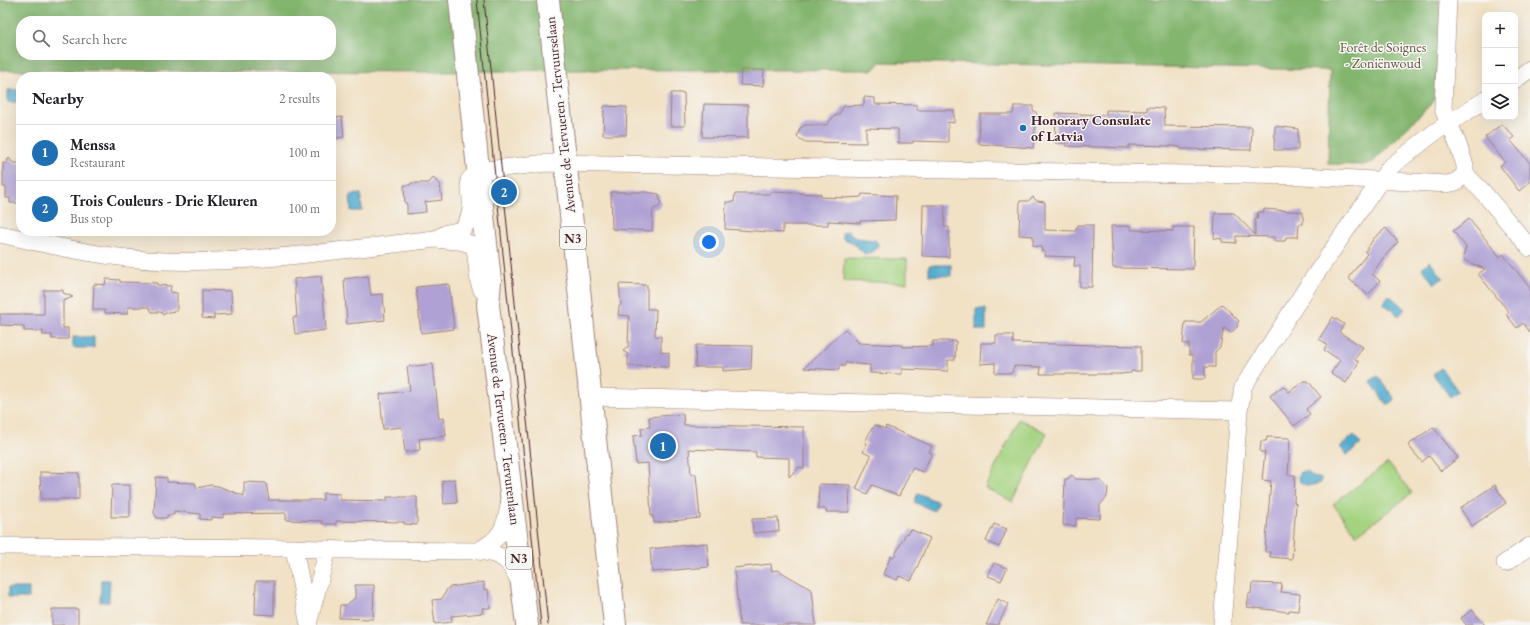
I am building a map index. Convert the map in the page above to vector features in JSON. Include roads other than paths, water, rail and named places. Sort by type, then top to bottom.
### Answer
[{"type":"main road","name":"N3","points":[[460,0],[490,281],[488,305]]},
{"type":"main road","name":"Avenue de Tervueren - Tervuurselaan","points":[[548,0],[589,397]]},
{"type":"main road","name":"Avenue de Tervueren - Tervurenlaan","points":[[488,305],[527,625]]},
{"type":"main road","name":"N3","points":[[589,397],[615,625]]},
{"type":"street","points":[[1448,0],[1443,109],[1448,123],[1458,142],[1465,165],[1465,174],[1484,192],[1530,248]]},
{"type":"street","points":[[1518,78],[1530,69]]},
{"type":"street","points":[[1222,625],[1239,411],[1243,387],[1309,284],[1389,168],[1448,123],[1482,102]]},
{"type":"street","points":[[436,239],[447,233],[462,230],[468,222],[472,212],[469,180],[478,171],[546,164],[565,163],[1302,176],[1448,184],[1456,182],[1465,174]]},
{"type":"street","points":[[0,234],[89,254],[164,261],[234,259],[436,239],[448,242],[465,241],[475,247],[479,282],[488,305]]},
{"type":"street","points":[[589,397],[1239,411]]},
{"type":"street","points":[[478,551],[495,540],[503,531],[507,522],[511,492]]},
{"type":"street","points":[[0,546],[478,551],[492,553],[504,558],[513,567],[523,590]]},
{"type":"street","points":[[1506,563],[1530,546]]},
{"type":"street","points":[[294,548],[309,623]]},
{"type":"street","points":[[309,623],[328,549]]},
{"type":"water","points":[[8,90],[16,90],[16,102],[8,102]]},
{"type":"water","points":[[361,194],[362,211],[351,211],[350,195]]},
{"type":"water","points":[[848,231],[856,238],[875,240],[878,243],[877,248],[870,254],[865,254],[852,242],[843,239],[842,233]]},
{"type":"water","points":[[1430,261],[1443,278],[1435,284],[1422,268]]},
{"type":"water","points":[[929,265],[951,265],[951,276],[929,275]]},
{"type":"water","points":[[1389,295],[1405,309],[1399,316],[1383,303]]},
{"type":"water","points":[[976,309],[986,309],[986,330],[976,330]]},
{"type":"water","points":[[73,337],[94,337],[94,348],[73,348]]},
{"type":"water","points":[[1441,368],[1458,391],[1450,397],[1433,374]]},
{"type":"water","points":[[1378,376],[1395,399],[1387,405],[1370,381]]},
{"type":"water","points":[[1354,435],[1361,444],[1347,455],[1340,447]]},
{"type":"water","points":[[1306,471],[1313,476],[1321,478],[1321,483],[1307,486],[1300,482],[1298,477],[1300,472]]},
{"type":"water","points":[[918,493],[938,502],[934,511],[914,502]]},
{"type":"water","points":[[101,580],[110,580],[109,602],[100,602]]},
{"type":"water","points":[[8,588],[29,588],[29,598],[8,598]]},
{"type":"tram line","points":[[477,0],[541,625]]},
{"type":"tram line","points":[[484,0],[548,625]]},
{"type":"place","name":"Honorary Consulate of Latvia","points":[[1023,128]]},
{"type":"place","name":"Trois Couleurs - Drie Kleuren","points":[[504,192]]},
{"type":"place","name":"Menssa","points":[[663,446]]},
{"type":"park label","name":"Forêt de Soignes - Zoniënwoud","points":[[1383,56]]}]
